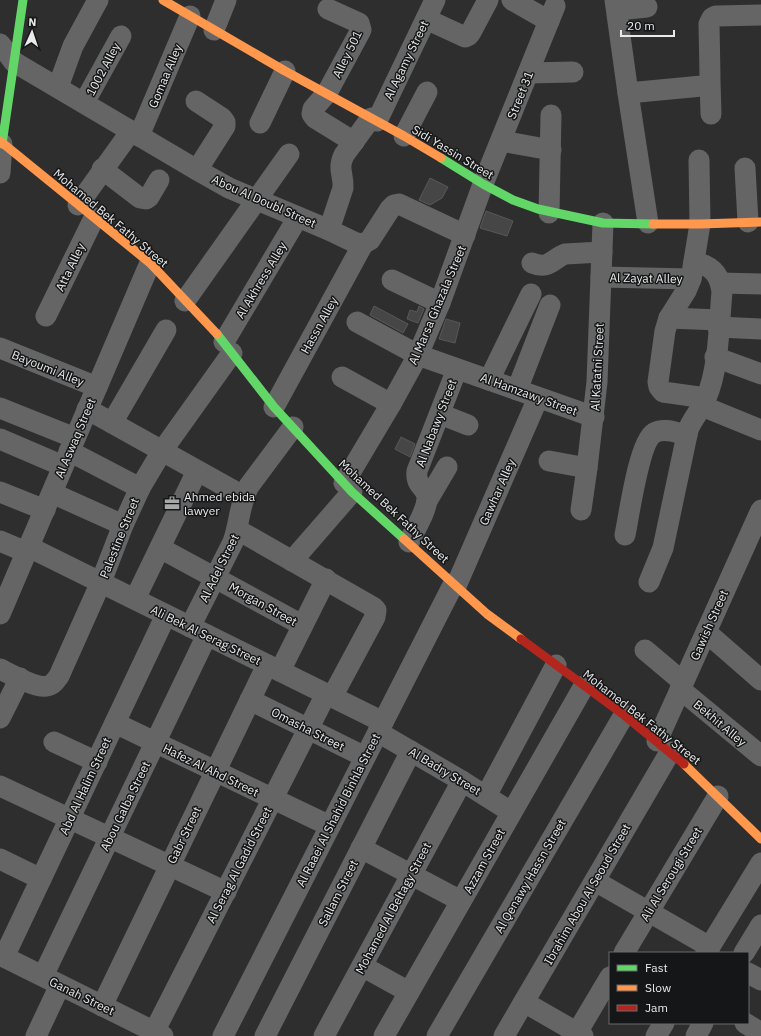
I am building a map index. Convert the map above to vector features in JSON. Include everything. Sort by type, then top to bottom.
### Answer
[{"type":"street","points":[[0,173],[1,143],[23,0]]},
{"type":"street","points":[[58,87],[73,46],[98,0]]},
{"type":"street","name":"Sidi Yassin Street","points":[[163,0],[285,71],[404,136],[483,184],[513,200],[549,213],[603,223],[700,224],[755,222]]},
{"type":"street","points":[[214,30],[226,0]]},
{"type":"street","name":"Al Agamy Street","points":[[329,230],[343,188],[344,181],[340,168],[341,161],[354,142],[374,119],[435,0]]},
{"type":"street","points":[[426,19],[465,37],[471,32],[488,0]]},
{"type":"street","name":"Street 31","points":[[483,184],[502,141],[552,14],[512,0]]},
{"type":"street","points":[[647,7],[616,5],[648,223]]},
{"type":"street","name":"Alley 501","points":[[327,93],[361,30],[358,23],[328,9]]},
{"type":"street","points":[[711,114],[710,21],[716,16],[761,15]]},
{"type":"street","name":"Gomaa Alley","points":[[78,205],[102,169],[135,133],[190,16]]},
{"type":"street","name":"1002 Alley","points":[[84,103],[121,36]]},
{"type":"street","points":[[0,44],[14,62]]},
{"type":"street","name":"Abou Al Doubl Street","points":[[14,62],[229,188],[356,243],[364,244]]},
{"type":"street","points":[[260,123],[285,71]]},
{"type":"street","points":[[528,74],[573,72]]},
{"type":"street","points":[[628,93],[702,86],[706,85],[710,81]]},
{"type":"street","points":[[404,136],[427,92]]},
{"type":"street","points":[[327,93],[307,120],[315,118],[354,142]]},
{"type":"street","points":[[196,101],[222,118],[225,122],[225,126],[197,170]]},
{"type":"street","points":[[549,213],[551,115]]},
{"type":"street","points":[[502,141],[551,150]]},
{"type":"street","name":"Mohamed Bek Fathy Street","points":[[1,143],[150,263],[228,348],[274,406],[348,487],[455,585],[487,614],[624,715],[663,747],[759,832]]},
{"type":"street","points":[[185,300],[289,154]]},
{"type":"street","points":[[699,160],[700,224],[693,270],[686,291],[669,318],[661,352],[659,387],[663,392],[704,402],[761,430]]},
{"type":"street","points":[[745,168],[755,222]]},
{"type":"street","points":[[102,169],[143,199],[149,197],[160,180]]},
{"type":"street","name":"Al Marsa Ghazala Street","points":[[292,561],[348,487],[418,355],[466,235],[483,184]]},
{"type":"street","points":[[364,244],[370,240],[390,209],[394,205],[399,204],[466,235]]},
{"type":"street","name":"Al Akhress Alley","points":[[228,348],[298,217]]},
{"type":"street","name":"Atta Alley","points":[[46,316],[94,218]]},
{"type":"street","name":"Al Katatni Street","points":[[581,510],[594,417],[600,337],[603,223]]},
{"type":"street","name":"Hassn Alley","points":[[274,406],[364,244]]},
{"type":"street","points":[[532,263],[538,266],[544,266],[550,264],[565,254],[602,252]]},
{"type":"street","name":"Al Aswaq Street","points":[[2,603],[28,550],[150,263]]},
{"type":"street","points":[[649,582],[663,548],[687,435],[692,421],[704,402],[713,376],[722,292],[717,275],[711,268],[703,264],[693,270]]},
{"type":"street","name":"Al Zayat Alley","points":[[601,277],[693,270]]},
{"type":"street","points":[[392,280],[440,303]]},
{"type":"street","points":[[720,283],[761,284]]},
{"type":"street","points":[[489,380],[531,294]]},
{"type":"street","points":[[517,390],[550,305]]},
{"type":"street","points":[[669,318],[761,329]]},
{"type":"street","name":"Al Hamzawy Street","points":[[357,322],[418,355],[594,417]]},
{"type":"street","points":[[112,423],[166,330]]},
{"type":"street","name":"Bayoumi Alley","points":[[0,348],[97,387]]},
{"type":"street","name":"Palestine Street","points":[[0,669],[38,686],[47,687],[55,682],[101,582],[123,525],[140,488],[228,348]]},
{"type":"street","points":[[715,357],[761,374]]},
{"type":"street","name":"Al Nabawy Street","points":[[427,501],[427,496],[424,490],[419,485],[417,478],[418,471],[457,369]]},
{"type":"street","points":[[342,377],[391,404]]},
{"type":"street","name":"Gawhar Alley","points":[[455,585],[538,398]]},
{"type":"street","points":[[0,408],[69,452],[140,488]]},
{"type":"street","points":[[87,409],[243,496]]},
{"type":"street","points":[[440,414],[468,425]]},
{"type":"street","name":"Al Adel Street","points":[[199,631],[215,578],[238,530],[243,496],[293,427]]},
{"type":"street","points":[[625,535],[641,456],[648,438],[654,433],[663,430],[687,435]]},
{"type":"street","points":[[0,439],[69,452]]},
{"type":"street","points":[[548,461],[587,468]]},
{"type":"street","points":[[409,542],[427,501],[447,467]]},
{"type":"street","points":[[135,599],[197,470]]},
{"type":"street","points":[[0,492],[48,501],[123,525]]},
{"type":"street","name":"Gawish Street","points":[[663,747],[682,686],[761,510]]},
{"type":"street","points":[[238,530],[326,580]]},
{"type":"street","name":"Ali Bek Al Serag Street","points":[[0,541],[28,550],[101,582],[329,696],[381,727]]},
{"type":"street","name":"Morgan Street","points":[[160,548],[302,625]]},
{"type":"street","name":"Al Serag Al Gadid Street","points":[[157,1035],[226,892],[308,729],[329,696],[371,623],[375,613],[376,610],[373,606],[326,580]]},
{"type":"street","name":"Gabr Street","points":[[102,1006],[250,700],[302,625],[326,580]]},
{"type":"street","name":"Al Raaei Al Shahid Binhla Street","points":[[222,1036],[455,585]]},
{"type":"street","name":"Abd Al Halim Street","points":[[2,956],[70,819],[166,615]]},
{"type":"street","name":"Abou Galba Street","points":[[36,1036],[51,981],[110,838],[155,743],[199,631]]},
{"type":"street","points":[[706,632],[761,680]]},
{"type":"street","name":"Bekhit Alley","points":[[645,650],[682,686],[761,756]]},
{"type":"street","points":[[486,796],[556,665]]},
{"type":"street","points":[[0,718],[20,678]]},
{"type":"street","name":"Azzam Street","points":[[384,1036],[584,686]]},
{"type":"street","name":"Omasha Street","points":[[250,700],[365,757]]},
{"type":"street","name":"Al Qenawy Hassn Street","points":[[437,1036],[624,715]]},
{"type":"street","name":"Hafez Al Ahd Street","points":[[115,723],[330,826]]},
{"type":"street","name":"Al Badry Street","points":[[381,727],[411,751],[462,780],[511,812]]},
{"type":"street","points":[[54,742],[97,762]]},
{"type":"street","name":"Ibrahim Abou Al Seoud Street","points":[[504,1036],[594,881],[663,747]]},
{"type":"street","name":"Sallam Street","points":[[265,1036],[411,751]]},
{"type":"street","name":"Mohamed Al Beltagy Street","points":[[324,1036],[462,780]]},
{"type":"street","points":[[0,786],[226,892]]},
{"type":"street","name":"Ali Al Serougi Street","points":[[625,952],[718,796]]},
{"type":"street","points":[[361,848],[461,901]]},
{"type":"street","points":[[0,859],[41,879]]},
{"type":"street","points":[[594,881],[649,912],[708,950],[761,863]]},
{"type":"street","points":[[745,952],[760,928]]},
{"type":"street","name":"Ganah Street","points":[[2,956],[157,1035]]},
{"type":"street","points":[[362,966],[409,992]]},
{"type":"street","points":[[749,974],[761,980]]},
{"type":"street","points":[[524,1002],[578,1035],[609,979]]},
{"type":"street","points":[[656,1036],[663,1024]]},
{"type":"street","points":[[696,1036],[702,1024]]},
{"type":"street","points":[[747,1024],[761,1033]]},
{"type":"building","points":[[430,178],[448,187],[442,198],[430,205],[419,200]]},
{"type":"building","points":[[486,211],[513,221],[507,236],[480,228]]},
{"type":"building","points":[[374,306],[408,324],[403,333],[370,315]]},
{"type":"building","points":[[419,306],[424,309],[418,323],[407,319],[410,310],[417,312]]},
{"type":"building","points":[[446,319],[460,323],[455,343],[439,339]]},
{"type":"building","points":[[401,437],[415,444],[410,457],[395,449]]},
{"type":"traffic: fast","points":[[2,144],[23,0]]},
{"type":"traffic: fast","points":[[441,158],[483,184],[513,200],[538,209],[603,223],[653,224]]},
{"type":"traffic: fast","points":[[217,334],[274,407],[352,492],[404,539]]},
{"type":"traffic: slow","points":[[163,0],[285,71],[441,158]]},
{"type":"traffic: slow","points":[[0,141],[150,263],[217,334]]},
{"type":"traffic: slow","points":[[653,224],[761,222]]},
{"type":"traffic: slow","points":[[404,539],[487,614],[521,639]]},
{"type":"traffic: slow","points":[[684,764],[761,839]]},
{"type":"traffic: jam","points":[[521,639],[624,715],[684,764]]},
{"type":"place","name":"Ahmed ebida lawyer","points":[[172,503]]}]
